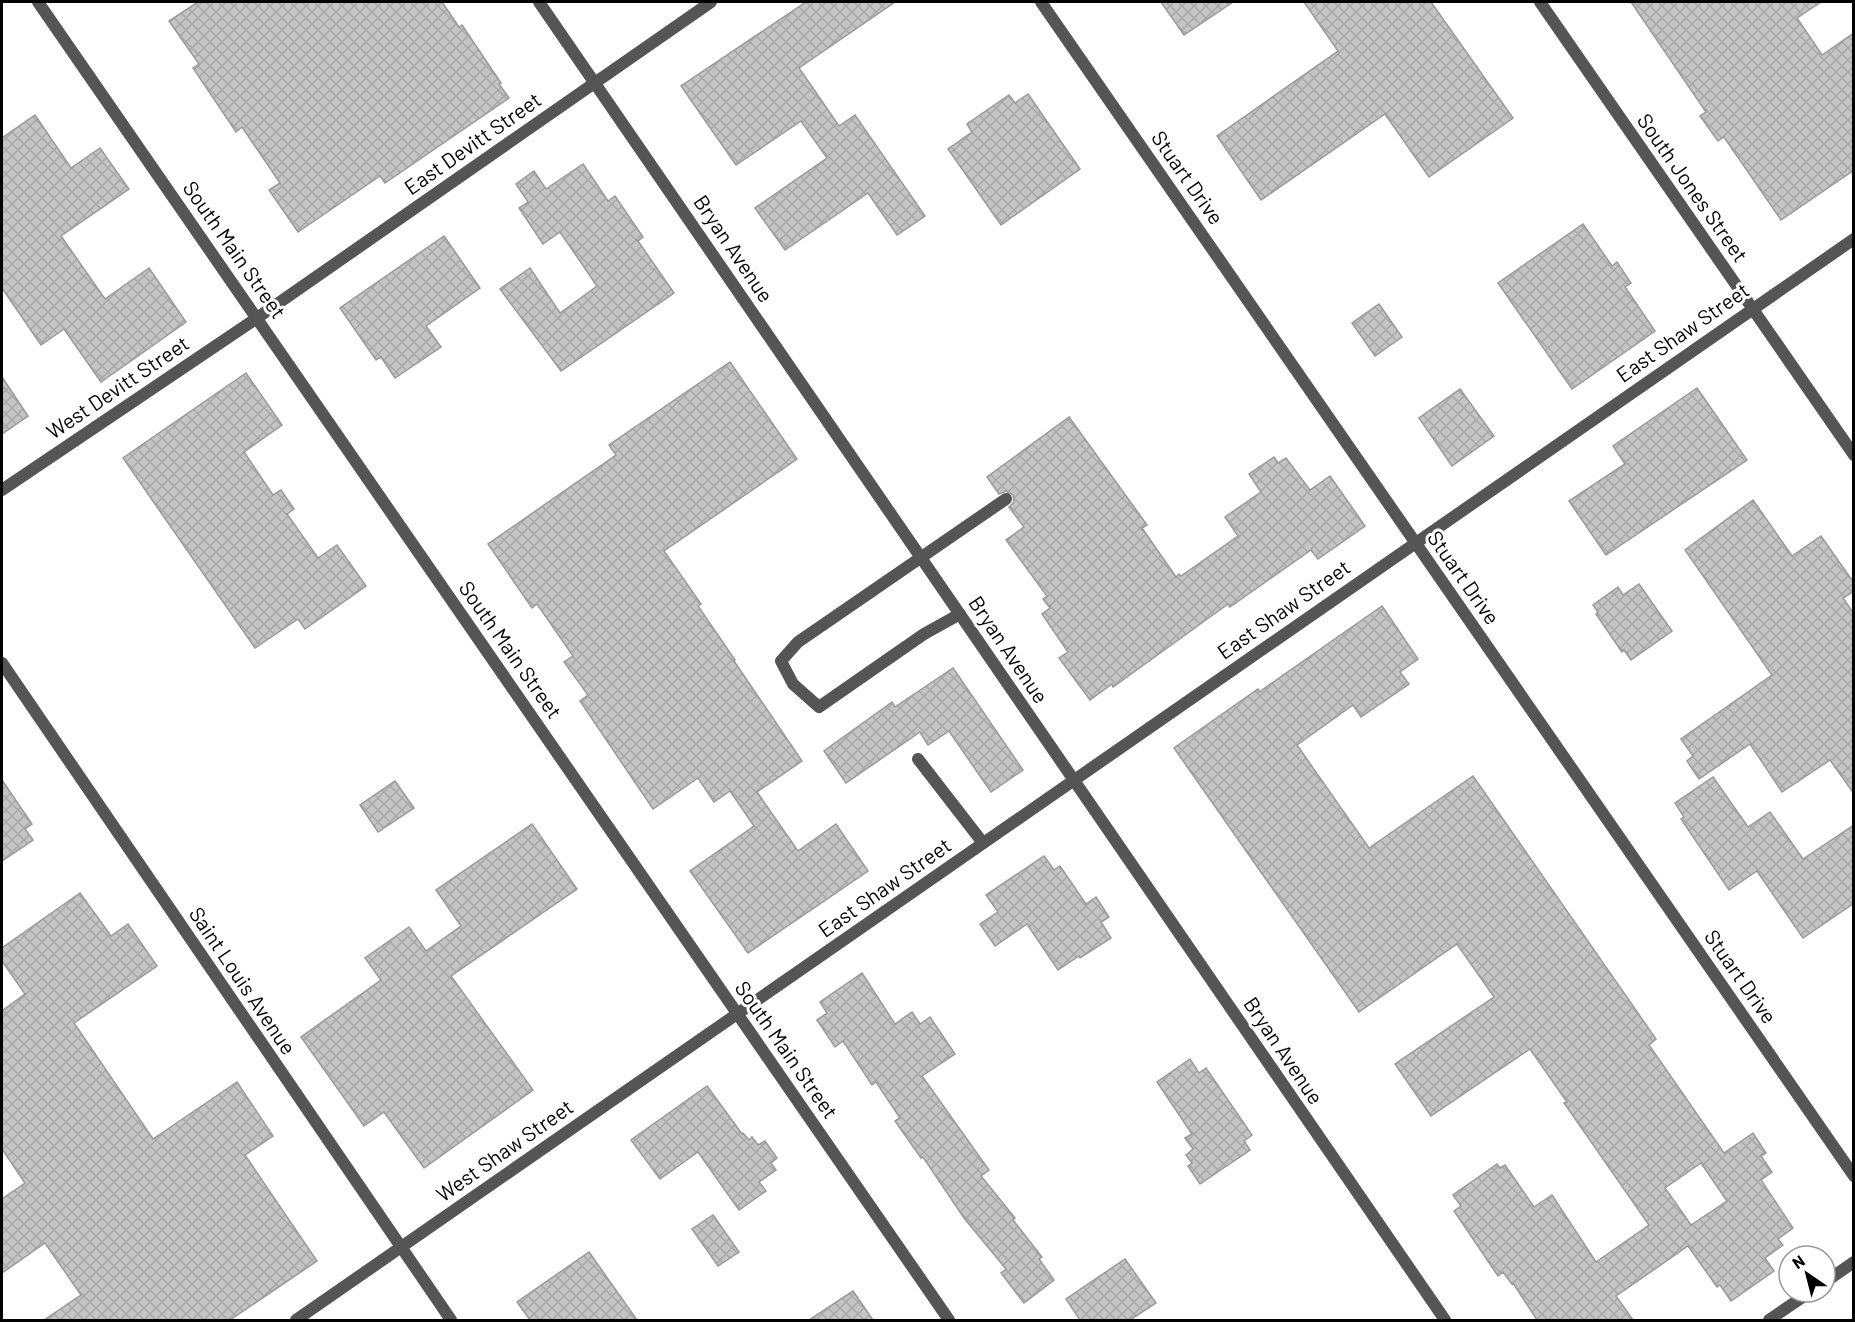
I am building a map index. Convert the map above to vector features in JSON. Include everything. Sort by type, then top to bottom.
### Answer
[{"type":"street","name":"South Main Street","points":[[38,2],[949,1320]]},
{"type":"street","name":"Bryan Avenue","points":[[539,2],[1445,1320]]},
{"type":"street","name":"East Devitt Street","points":[[257,318],[711,2]]},
{"type":"street","name":"Stuart Drive","points":[[1041,2],[1854,1176]]},
{"type":"street","name":"South Jones Street","points":[[1540,2],[1854,455]]},
{"type":"street","name":"East Shaw Street","points":[[737,1014],[1854,238]]},
{"type":"street","name":"West Devitt Street","points":[[2,490],[257,318]]},
{"type":"street","points":[[960,614],[924,634],[819,707],[793,684],[781,661],[798,642],[1006,499]]},
{"type":"street","name":"Saint Louis Avenue","points":[[2,663],[451,1320]]},
{"type":"street","points":[[918,759],[983,843]]},
{"type":"street","name":"West Shaw Street","points":[[296,1320],[737,1014]]},
{"type":"street","points":[[1837,1274],[1854,1262]]},
{"type":"street","points":[[1769,1320],[1792,1304]]},
{"type":"building","points":[[198,2],[442,2],[459,27],[462,25],[509,98],[385,183],[380,176],[298,232],[269,190],[280,183],[242,127],[236,132],[193,68],[199,64],[169,21]]},
{"type":"building","points":[[806,2],[895,2],[799,68],[839,126],[855,115],[925,216],[897,235],[868,193],[785,250],[755,208],[827,158],[801,121],[736,165],[681,86]]},
{"type":"building","points":[[1161,2],[1233,2],[1184,35]]},
{"type":"building","points":[[1304,2],[1431,2],[1513,118],[1429,177],[1385,114],[1261,200],[1217,136],[1338,51]]},
{"type":"building","points":[[1631,2],[1821,2],[1797,18],[1822,55],[1854,33],[1854,170],[1781,220],[1724,137],[1718,141],[1700,116],[1706,112]]},
{"type":"building","points":[[1028,94],[1080,169],[1001,225],[948,149],[972,132],[967,124],[1009,95],[1015,103]]},
{"type":"building","points":[[35,115],[71,168],[100,148],[129,189],[61,236],[105,299],[149,268],[186,322],[101,382],[64,329],[41,345],[2,288],[2,138]]},
{"type":"building","points":[[583,164],[608,201],[615,196],[643,237],[638,241],[674,293],[561,371],[500,289],[530,268],[560,313],[597,286],[560,232],[543,244],[519,208],[528,202],[516,184],[534,171],[546,189]]},
{"type":"building","points":[[1583,224],[1612,266],[1617,262],[1631,283],[1625,287],[1655,331],[1572,389],[1498,283]]},
{"type":"building","points":[[444,236],[480,288],[426,326],[441,347],[395,378],[381,357],[376,360],[340,308]]},
{"type":"building","points":[[1379,304],[1402,337],[1375,356],[1352,323]]},
{"type":"building","points":[[730,362],[797,459],[664,551],[701,604],[698,606],[734,661],[802,761],[757,792],[798,851],[836,824],[868,871],[748,953],[690,871],[754,826],[730,791],[714,802],[698,778],[653,809],[580,701],[588,695],[564,662],[573,656],[537,604],[532,608],[488,544],[616,455],[609,445]]},
{"type":"building","points":[[246,373],[282,425],[244,452],[273,495],[281,490],[294,509],[287,514],[318,558],[337,545],[366,586],[305,629],[298,619],[255,648],[123,458]]},
{"type":"building","points":[[2,377],[28,416],[2,434]]},
{"type":"building","points":[[1697,388],[1747,460],[1606,555],[1569,501],[1625,464],[1613,446]]},
{"type":"building","points":[[1460,389],[1494,436],[1452,466],[1419,418]]},
{"type":"building","points":[[1069,417],[1147,525],[1142,528],[1176,577],[1179,574],[1181,576],[1238,536],[1225,517],[1261,492],[1249,474],[1274,457],[1278,463],[1286,458],[1310,490],[1330,476],[1365,526],[1318,559],[1311,550],[1230,607],[1228,604],[1113,687],[1112,684],[1090,700],[1059,658],[1068,652],[1042,614],[1050,608],[1043,599],[1047,596],[1006,540],[1024,527],[1009,507],[1014,502],[1013,495],[1006,491],[999,494],[987,477]]},
{"type":"building","points":[[1753,500],[1792,556],[1821,536],[1854,583],[1854,591],[1843,598],[1854,614],[1854,794],[1830,760],[1782,792],[1750,744],[1699,779],[1687,761],[1693,756],[1681,739],[1772,675],[1685,550]]},
{"type":"building","points":[[1639,584],[1672,631],[1631,660],[1624,650],[1622,652],[1596,614],[1598,612],[1593,605],[1618,587],[1623,595]]},
{"type":"building","points":[[1382,606],[1418,659],[1400,672],[1409,684],[1361,717],[1353,705],[1297,745],[1369,848],[1473,776],[1656,1039],[1649,1045],[1724,1153],[1753,1133],[1766,1153],[1761,1156],[1772,1172],[1761,1180],[1793,1228],[1778,1239],[1782,1244],[1777,1244],[1777,1249],[1765,1258],[1774,1271],[1731,1301],[1720,1285],[1717,1287],[1688,1246],[1616,1296],[1633,1320],[1537,1320],[1513,1283],[1503,1272],[1498,1276],[1454,1211],[1461,1206],[1453,1195],[1497,1164],[1500,1168],[1505,1165],[1534,1207],[1552,1195],[1596,1262],[1649,1225],[1564,1103],[1567,1102],[1530,1049],[1431,1116],[1395,1064],[1494,997],[1457,944],[1359,1012],[1174,748],[1258,689],[1259,692]],"holes":[[[1701,1163],[1727,1201],[1691,1225],[1665,1188]]]},
{"type":"building","points":[[953,668],[1023,770],[991,792],[949,731],[928,745],[920,732],[846,783],[824,751],[892,702],[895,707]]},
{"type":"building","points":[[1713,777],[1748,827],[1770,812],[1803,859],[1854,825],[1854,903],[1803,938],[1757,871],[1729,890],[1681,819],[1684,817],[1675,803]]},
{"type":"building","points":[[2,780],[32,824],[25,829],[33,840],[2,861]]},
{"type":"building","points":[[395,781],[414,808],[378,832],[360,805]]},
{"type":"building","points":[[532,824],[577,889],[451,976],[533,1090],[424,1168],[384,1112],[364,1126],[301,1037],[381,980],[365,958],[409,927],[426,951],[461,926],[436,890]]},
{"type":"building","points":[[1044,856],[1054,870],[1060,866],[1086,904],[1096,897],[1109,917],[1101,922],[1111,938],[1058,970],[1027,924],[995,946],[980,924],[998,912],[986,895]]},
{"type":"building","points":[[80,893],[111,936],[128,924],[157,966],[74,1023],[153,1139],[237,1082],[273,1136],[245,1155],[317,1261],[230,1320],[44,1320],[81,1295],[45,1243],[2,1273],[2,1199],[25,1183],[2,1149],[2,1011],[25,994],[2,961],[2,948]]},
{"type":"building","points":[[862,973],[895,1024],[912,1012],[920,1024],[930,1017],[955,1054],[922,1076],[989,1170],[981,1176],[1015,1218],[1013,1220],[1042,1257],[1039,1259],[1054,1280],[1024,1303],[1001,1273],[1006,1269],[964,1218],[923,1157],[921,1158],[895,1121],[900,1118],[876,1082],[872,1085],[843,1041],[835,1047],[817,1020],[827,1013],[820,1002]]},
{"type":"building","points":[[1190,1059],[1199,1073],[1206,1068],[1252,1135],[1244,1141],[1250,1150],[1200,1184],[1188,1166],[1192,1163],[1186,1155],[1193,1149],[1185,1138],[1192,1134],[1157,1082]]},
{"type":"building","points":[[707,1086],[742,1134],[749,1140],[752,1137],[758,1145],[765,1141],[777,1158],[771,1163],[776,1170],[759,1182],[766,1191],[739,1210],[698,1152],[660,1179],[631,1140]]},
{"type":"building","points":[[713,1215],[739,1252],[718,1266],[692,1229]]},
{"type":"building","points":[[589,1252],[637,1320],[530,1320],[517,1302]]},
{"type":"building","points":[[1125,1259],[1156,1303],[1130,1320],[1080,1320],[1066,1299]]},
{"type":"building","points":[[853,1291],[873,1320],[809,1320]]}]
